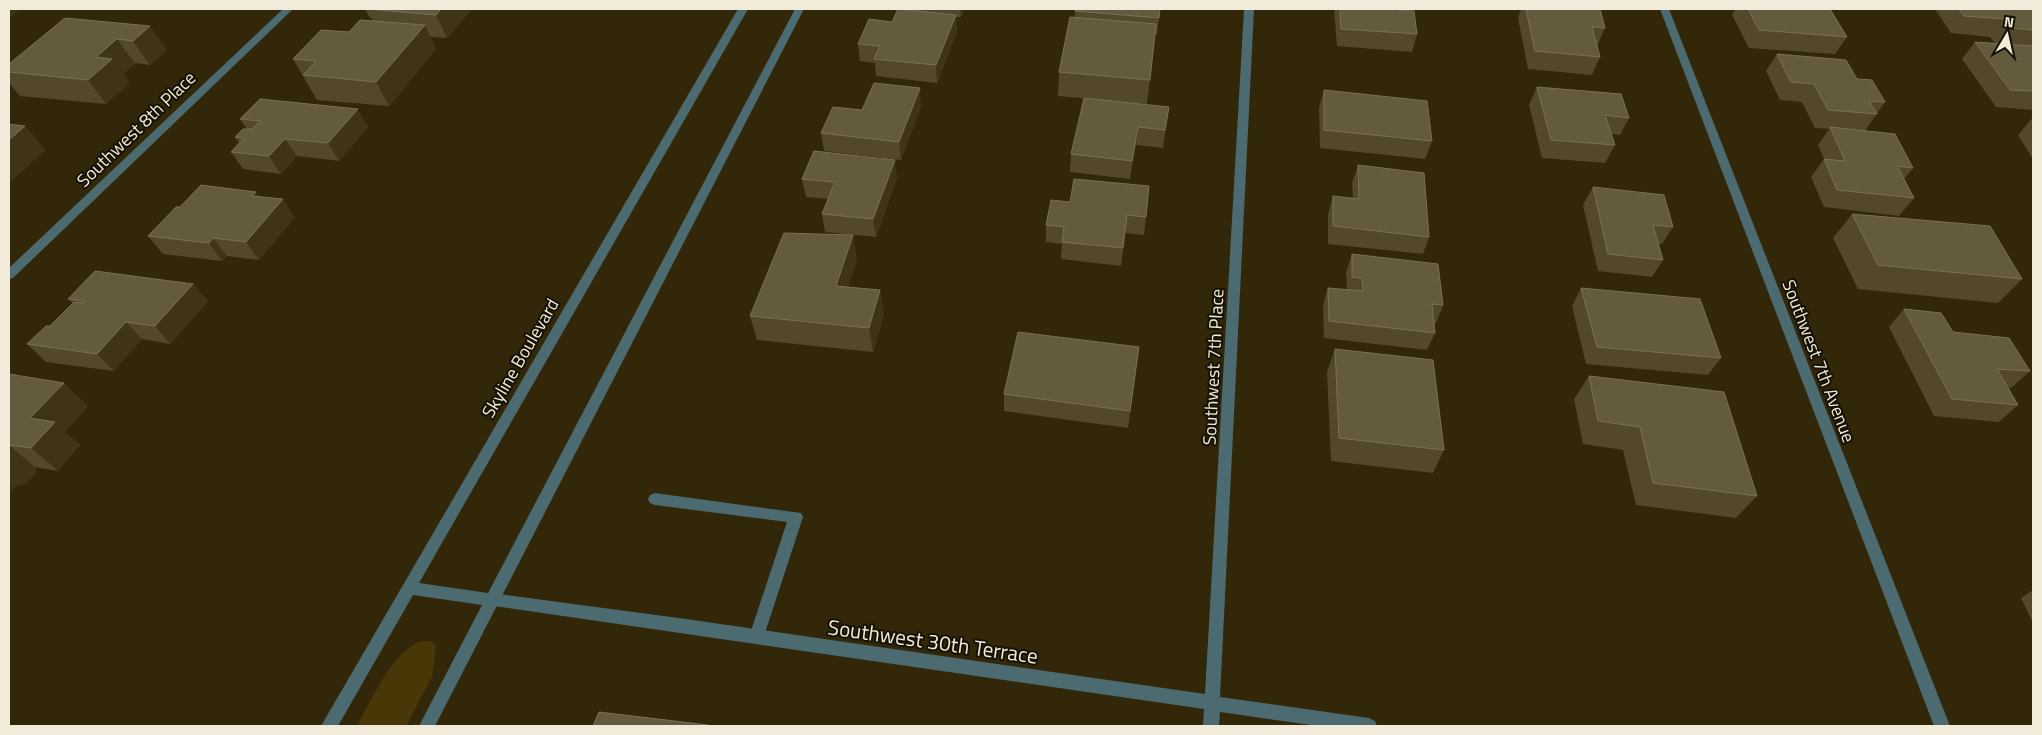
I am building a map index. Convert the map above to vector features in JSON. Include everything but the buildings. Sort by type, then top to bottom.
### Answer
[{"type":"street","name":"Southwest 8th Place","points":[[9,275],[288,9]]},
{"type":"street","name":"Skyline Boulevard","points":[[329,726],[743,9]]},
{"type":"street","points":[[427,726],[800,9]]},
{"type":"street","name":"Southwest 7th Place","points":[[1211,726],[1249,9]]},
{"type":"street","name":"Southwest 7th Avenue","points":[[1664,9],[1942,726]]},
{"type":"street","points":[[655,499],[796,517],[757,637]]},
{"type":"street","name":"Southwest 30th Terrace","points":[[408,588],[1369,726]]},
{"type":"shaded area","points":[[422,641],[431,641],[436,646],[432,677],[406,726],[357,726],[392,665],[411,646]]}]
